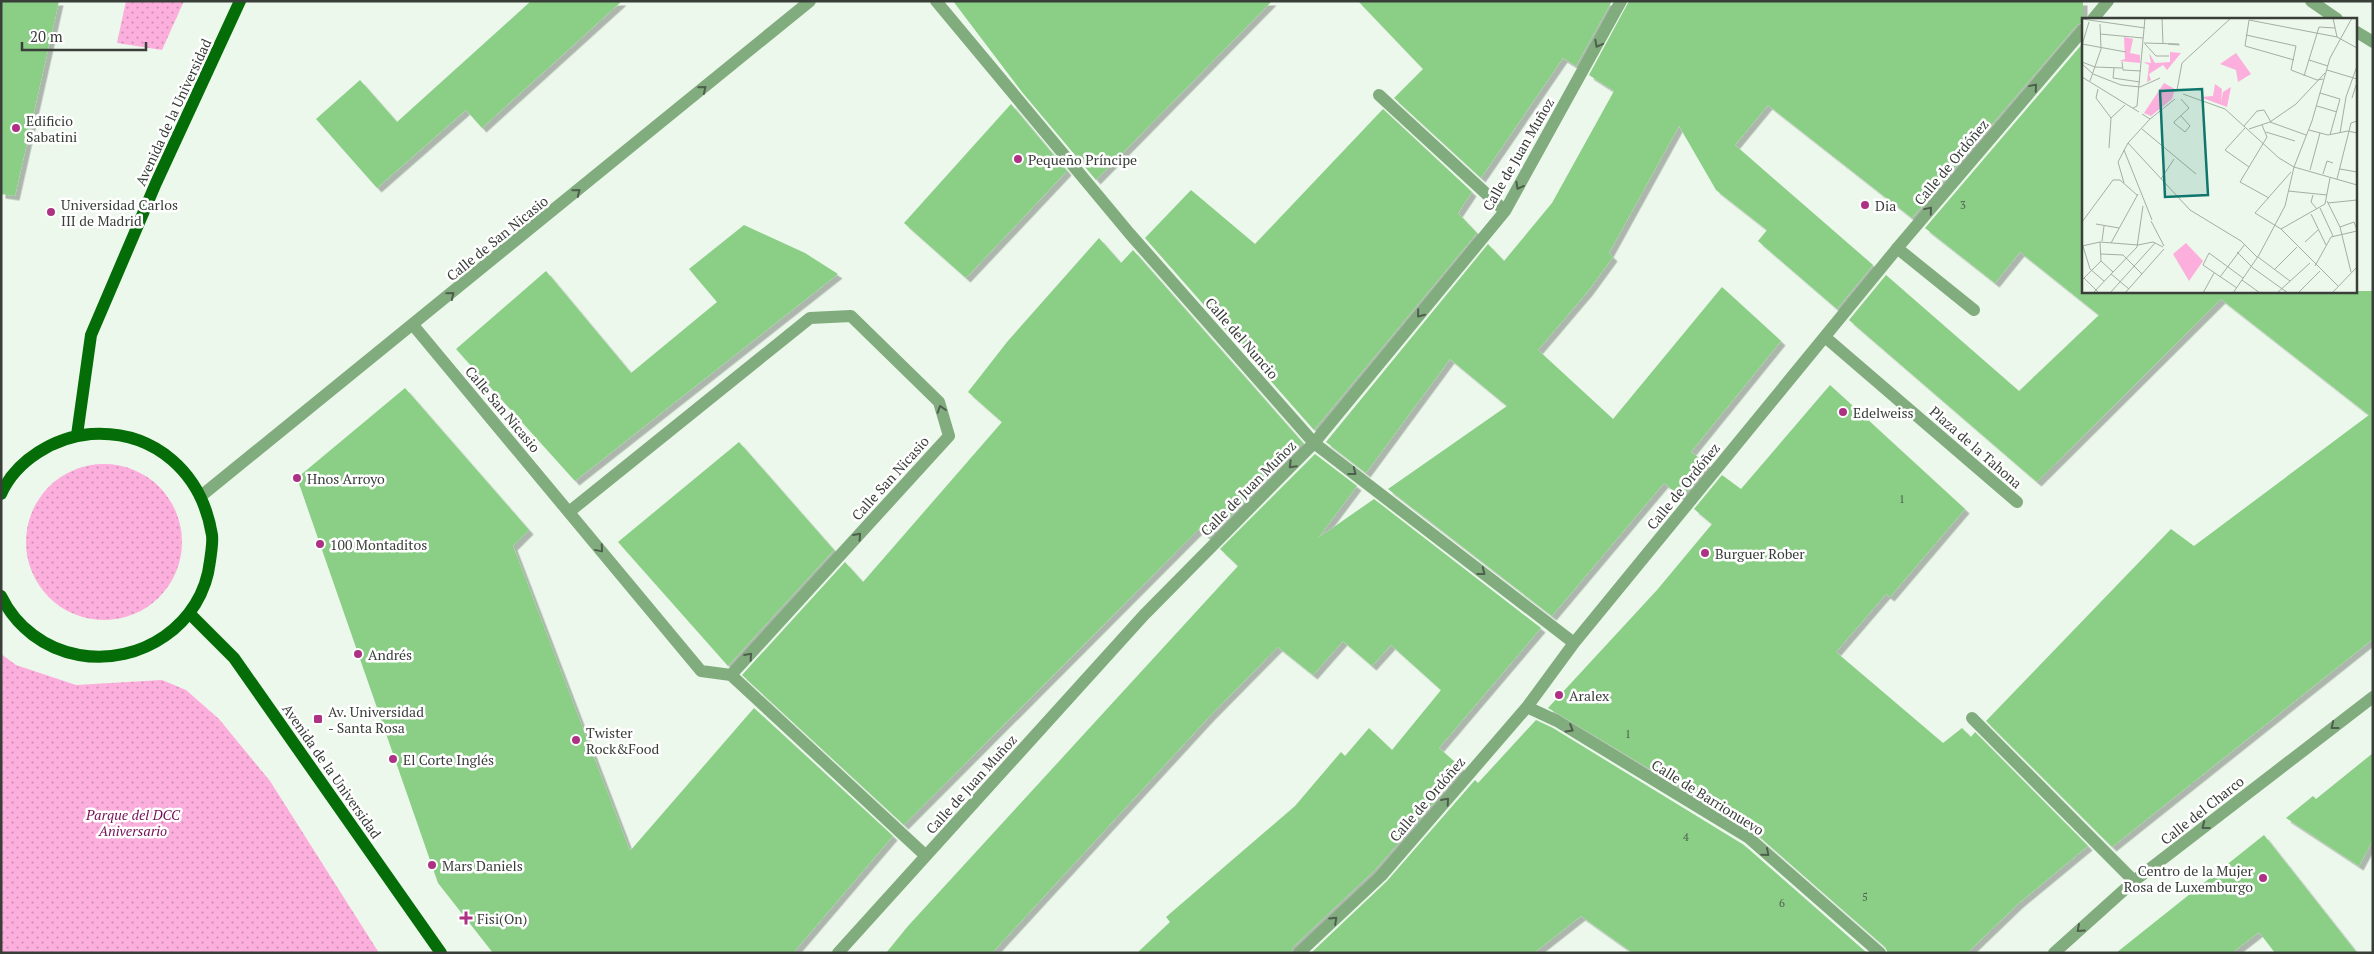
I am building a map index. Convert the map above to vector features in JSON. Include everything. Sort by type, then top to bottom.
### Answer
[{"type":"main road","name":"Avenida de la Universidad","points":[[76,435],[91,335],[156,183],[240,1]]},
{"type":"main road","points":[[1,494],[22,464],[47,446],[76,435],[106,433],[136,438],[162,451],[185,471],[201,496],[212,536],[208,577],[190,614],[164,638],[133,654],[98,659],[64,653],[32,636],[8,610],[1,596]]},
{"type":"main road","name":"Avenida de la Universidad","points":[[190,614],[234,658],[441,953]]},
{"type":"street","name":"Calle de San Nicasio","points":[[201,496],[810,1]]},
{"type":"street","name":"Calle del Nuncio","points":[[936,1],[1130,234],[1314,443],[1574,643]]},
{"type":"street","name":"Calle de Juan Muñoz","points":[[838,953],[1144,615],[1314,443],[1505,211],[1621,1]]},
{"type":"street","points":[[2094,18],[2108,1]]},
{"type":"street","points":[[2311,1],[2336,18]]},
{"type":"street","name":"Calle de Ordóñez","points":[[1299,953],[1381,876],[1527,707],[1574,643],[1897,248],[2082,31]]},
{"type":"street","points":[[2356,32],[2373,42]]},
{"type":"street","points":[[1379,95],[1505,211]]},
{"type":"street","points":[[1897,248],[1974,310]]},
{"type":"street","name":"Calle San Nicasio","points":[[413,325],[701,671],[731,676],[949,436],[939,402],[851,316],[810,318],[569,512]]},
{"type":"street","name":"Plaza de la Tahona","points":[[1824,337],[2017,502]]},
{"type":"street","points":[[731,676],[926,856]]},
{"type":"street","name":"Calle del Charco","points":[[2054,953],[2134,881],[2372,698]]},
{"type":"street","name":"Calle de Barrionuevo","points":[[1527,707],[1557,721],[1749,838],[1880,953]]},
{"type":"street","points":[[1972,718],[2134,881]]},
{"type":"green space","points":[[126,1],[184,1],[162,50],[117,43]]},
{"type":"green space","points":[[96,464],[112,464],[127,467],[141,473],[154,481],[165,492],[179,519],[182,542],[181,557],[173,579],[165,592],[154,603],[127,617],[112,620],[96,620],[81,617],[67,611],[54,603],[43,592],[29,565],[26,550],[26,534],[29,519],[35,505],[43,492],[54,481],[81,467]]},
{"type":"green space","name":"Parque del DCC Aniversario","points":[[1,654],[16,665],[76,685],[162,680],[186,690],[219,719],[270,781],[379,953],[1,953]]},
{"type":"building","name":"Edificio Sabatini","points":[[1,1],[59,1],[15,196],[1,194]]},
{"type":"building","points":[[531,1],[622,1],[482,128],[466,110],[377,188],[316,119],[360,80],[397,122]]},
{"type":"building","points":[[953,1],[1272,1],[1096,180],[1022,92]]},
{"type":"building","points":[[1358,1],[1612,1],[1576,66],[1563,58],[1481,178],[1394,98],[1423,69]]},
{"type":"building","points":[[1629,1],[2083,1],[2082,22],[2077,25],[1912,218],[1768,105],[1735,145],[1873,265],[1837,309],[1758,241],[1767,230],[1716,190],[1679,126],[1609,253],[1613,257],[1589,290],[1538,350],[1613,419],[1722,287],[1781,341],[1691,452],[1709,465],[1682,498],[1664,483],[1552,616],[1388,489],[1507,406],[1450,359],[1366,473],[1326,442],[1488,244],[1504,261],[1552,203],[1614,91],[1589,75]]},
{"type":"building","points":[[2082,44],[2082,292],[2373,291],[2373,639],[2112,847],[1986,721],[2171,529],[2194,546],[2369,415],[2221,299],[2037,482],[1849,320],[1886,275],[2019,391],[2099,315],[2020,252],[1995,283],[1925,228]]},
{"type":"building","points":[[1011,104],[1067,171],[966,278],[904,223]]},
{"type":"building","points":[[1383,109],[1472,192],[1458,213],[1477,233],[1314,430],[1145,238],[1191,190],[1255,244]]},
{"type":"building","points":[[744,225],[805,253],[838,274],[575,481],[456,349],[546,271],[631,373],[717,302],[689,269]]},
{"type":"building","points":[[1099,238],[1121,263],[1133,250],[1303,443],[1209,538],[1199,529],[904,825],[742,675],[845,562],[863,582],[1002,422],[968,392],[1007,342]]},
{"type":"building","points":[[1830,385],[1965,509],[1890,597],[1886,594],[1836,652],[1943,743],[1962,728],[1971,737],[1975,732],[2088,846],[2019,903],[1967,953],[1888,953],[1885,947],[1753,831],[1548,708],[1657,590],[1712,524],[1694,509],[1722,475],[1741,489]]},
{"type":"building","points":[[405,388],[529,530],[513,546],[630,851],[754,708],[893,836],[793,953],[493,953],[438,883],[297,478]]},
{"type":"building","points":[[739,442],[834,550],[728,666],[618,542]]},
{"type":"building","points":[[1315,454],[1357,486],[1318,538],[1374,499],[1541,628],[1439,748],[1463,769],[1375,870],[1293,947],[1291,953],[1137,953],[1170,922],[1166,917],[1295,806],[1341,752],[1345,756],[1369,728],[1392,750],[1441,690],[1391,645],[1372,666],[1343,641],[1313,675],[1278,647],[1209,717],[992,953],[886,953],[908,926],[1238,566],[1220,549]]},
{"type":"building","points":[[1536,720],[1553,728],[1744,845],[1867,953],[1633,953],[1581,916],[1534,953],[1311,953],[1387,881],[1475,780],[1478,783]]},
{"type":"building","points":[[2373,753],[2373,840],[2359,866],[2286,818],[2313,796],[2316,799]]},
{"type":"building","name":"Centro de la Mujer Rosa de Luxemburgo","points":[[2264,835],[2357,953],[2275,953],[2259,932],[2232,953],[2116,953]]},
{"type":"place","name":"Edificio Sabatini","points":[[16,128]]},
{"type":"place","name":"Pequeño Príncipe","points":[[1018,159]]},
{"type":"place","name":"Dia","points":[[1865,205]]},
{"type":"place","name":"Universidad Carlos III de Madrid","points":[[51,212]]},
{"type":"place","name":"Edelweiss","points":[[1843,412]]},
{"type":"place","name":"Hnos Arroyo","points":[[297,478]]},
{"type":"place","name":"100 Montaditos","points":[[320,544]]},
{"type":"place","name":"Burguer Rober","points":[[1705,553]]},
{"type":"place","name":"Andrés","points":[[358,654]]},
{"type":"place","name":"Aralex","points":[[1559,695]]},
{"type":"place","name":"Av. Universidad - Santa Rosa","points":[[318,719]]},
{"type":"place","name":"Twister Rock&Food","points":[[576,740]]},
{"type":"place","name":"El Corte Inglés","points":[[393,759]]},
{"type":"place","name":"Mars Daniels","points":[[432,865]]},
{"type":"place","name":"Centro de la Mujer Rosa de Luxemburgo","points":[[2263,878]]},
{"type":"place","name":"Fisi(On)","points":[[466,918]]}]
